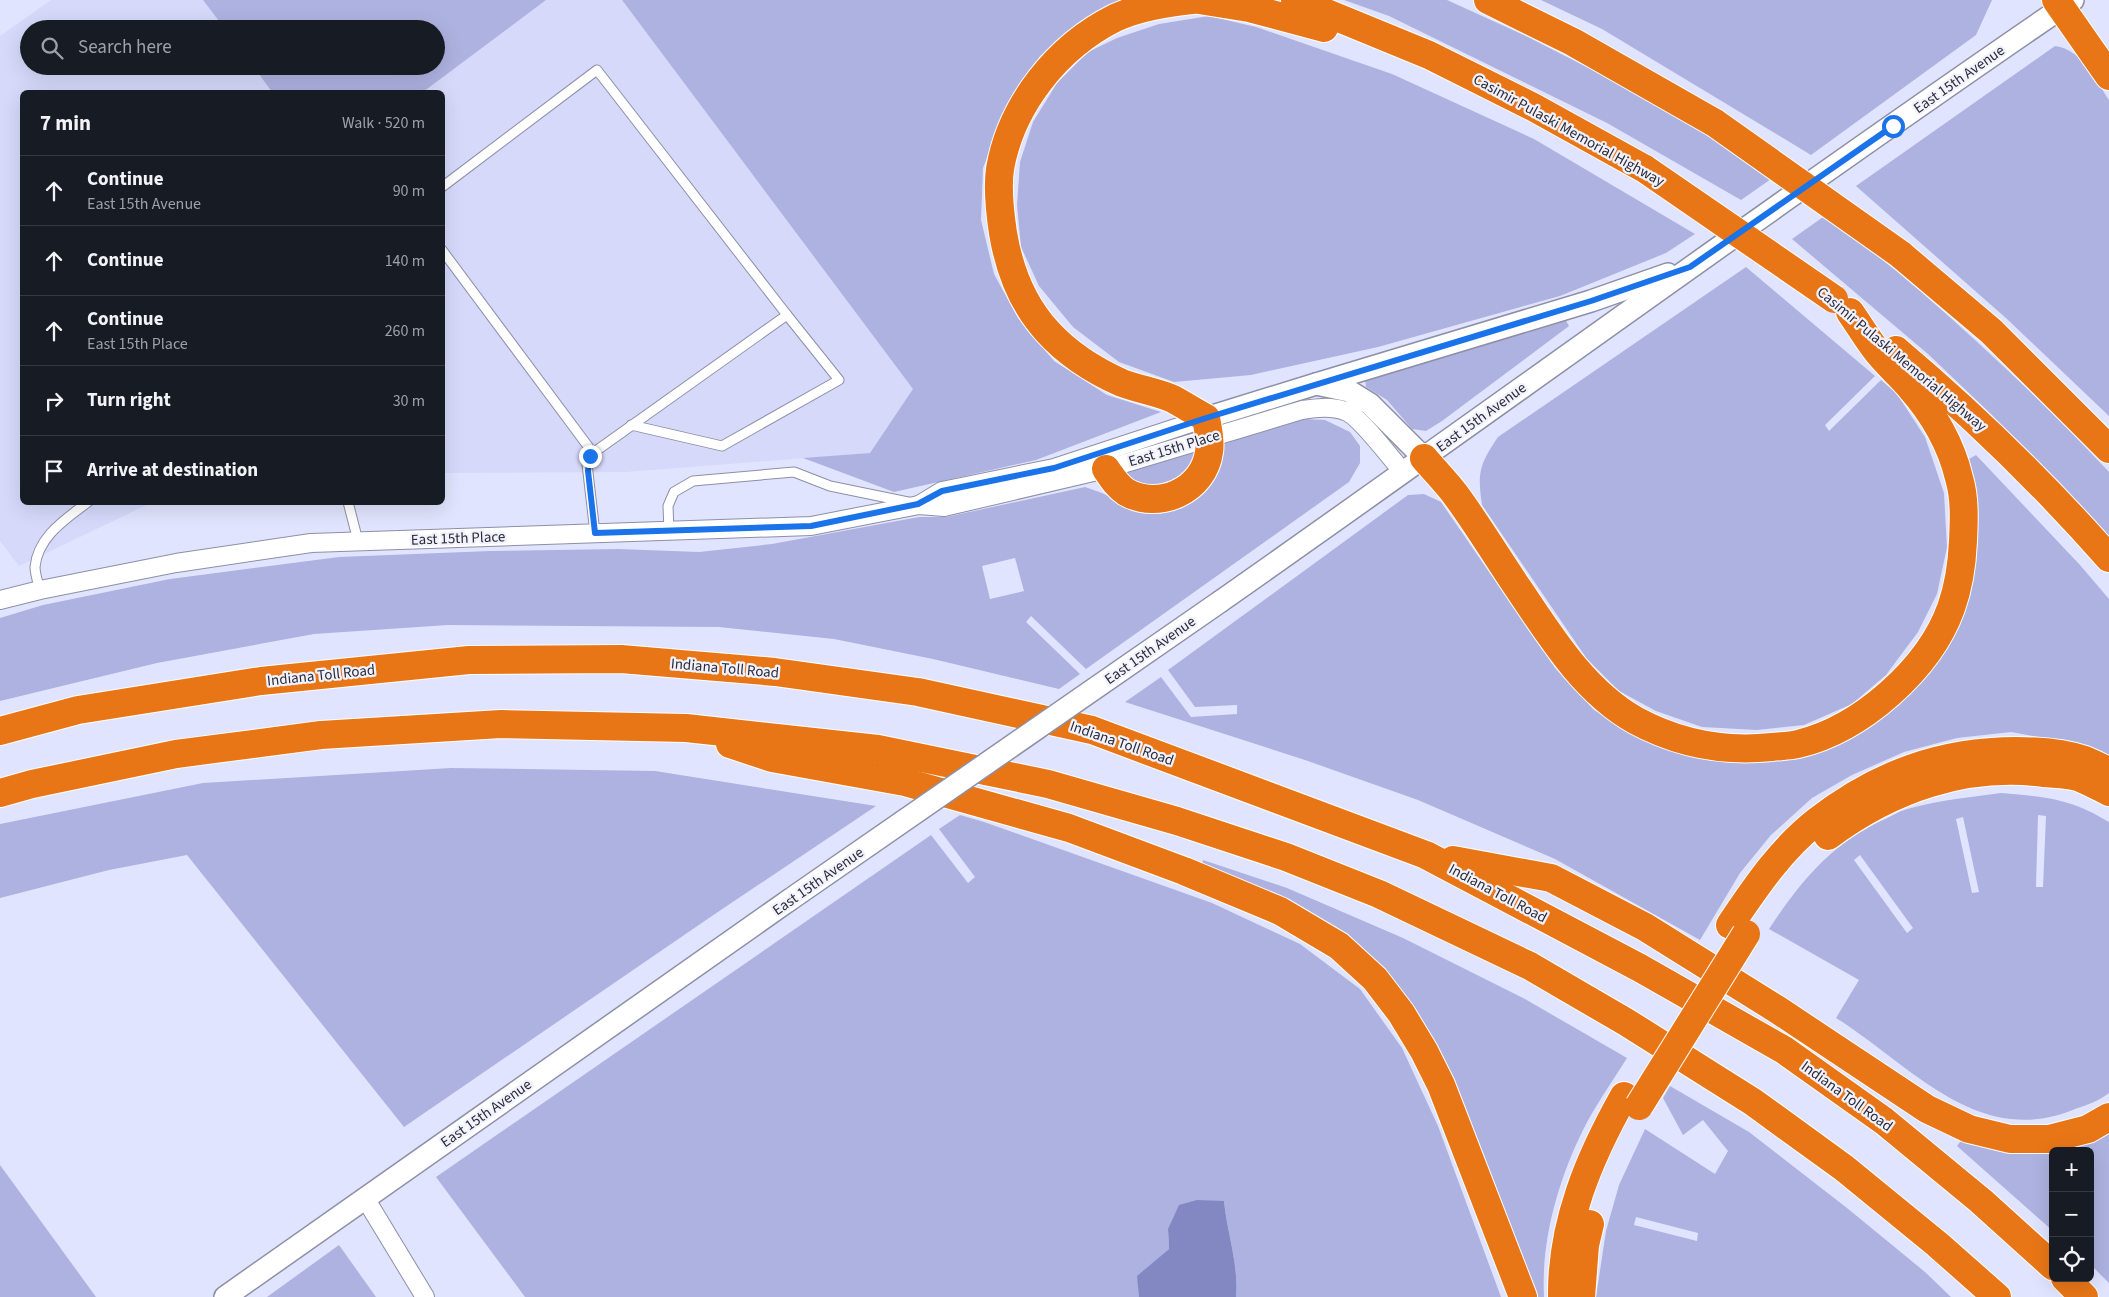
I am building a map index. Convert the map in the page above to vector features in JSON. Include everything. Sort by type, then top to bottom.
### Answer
[{"type":"highway","points":[[1106,469],[1114,482],[1133,495],[1156,500],[1171,497],[1185,490],[1196,480],[1205,467],[1209,452],[1207,427],[1171,398],[1122,383],[1087,365],[1048,332],[1022,296],[1006,254],[1000,215],[1000,170],[1013,124],[1041,77],[1078,41],[1115,18],[1155,4],[1192,0]]},
{"type":"highway","points":[[1199,0],[1249,8],[1429,55]]},
{"type":"highway","name":"Casimir Pulaski Memorial Highway","points":[[1295,0],[1429,55],[1533,107],[1645,168],[1842,305],[1944,391],[2003,445],[2071,515],[2109,558]]},
{"type":"highway","points":[[1488,0],[1573,42],[1715,123],[1900,254],[1991,332],[2109,449]]},
{"type":"highway","points":[[2064,3],[2109,76]]},
{"type":"highway","points":[[1414,466],[1454,493],[1542,624],[1572,665],[1602,695],[1634,719],[1674,738],[1715,747],[1755,748],[1798,744],[1838,729],[1874,706],[1905,678],[1932,645],[1951,608],[1962,565],[1964,515],[1960,479],[1948,446],[1931,415],[1910,386],[1878,353],[1842,305]]},
{"type":"highway","name":"Indiana Toll Road","points":[[0,731],[78,710],[261,681],[469,660],[621,659],[775,672],[918,692],[1092,730],[1426,855],[1640,968],[1784,1050],[1884,1121],[1981,1201],[2049,1262]]},
{"type":"highway","points":[[0,793],[32,784],[176,754],[321,735],[501,724],[686,728],[878,749],[1048,784],[1177,821],[1286,857],[1379,894],[1530,966],[1626,1022],[1753,1102],[1844,1168],[1937,1244],[1997,1297]]},
{"type":"highway","points":[[686,728],[772,758],[904,782],[1069,828],[1184,871],[1280,911],[1339,946],[1375,979],[1401,1013],[1424,1051],[1442,1086],[1523,1297]]},
{"type":"highway","points":[[1562,1297],[1566,1247],[1578,1194],[1594,1152],[1631,1101],[1738,930],[1757,886],[1780,857],[1817,822],[1852,798],[1891,775],[1920,764],[1956,755],[1991,751],[2042,751],[2085,760],[2109,771]]},
{"type":"highway","points":[[1738,930],[1771,896],[1798,862],[1830,834],[1900,793],[1939,779],[1989,770],[2034,771],[2076,777],[2109,792]]},
{"type":"highway","points":[[1426,855],[1551,878],[1645,927],[1778,1010],[1927,1108],[1969,1129],[2010,1139],[2049,1138],[2088,1129],[2109,1117]]},
{"type":"highway","points":[[1581,1297],[1585,1246],[1594,1204],[1631,1101]]},
{"type":"highway","points":[[2069,1282],[2084,1297]]},
{"type":"street","name":"East 15th Avenue","points":[[225,1297],[788,901],[1414,466],[1690,267],[2064,3]]},
{"type":"street","points":[[1316,384],[1591,301],[1690,267]]},
{"type":"street","name":"East 15th Place","points":[[918,504],[944,507],[1106,469],[1316,384],[1349,391],[1370,404],[1414,466]]},
{"type":"street","name":"East 15th Place","points":[[0,600],[40,590],[185,561],[311,543],[811,526],[918,504],[942,491],[1054,468],[1207,427],[1327,407],[1347,411],[1365,428],[1414,466]]},
{"type":"street","points":[[365,1198],[425,1297]]},
{"type":"lane","points":[[445,186],[597,70],[839,380],[722,446],[631,425]]},
{"type":"lane","points":[[445,254],[593,453]]},
{"type":"lane","points":[[595,533],[587,464],[593,453],[787,315]]},
{"type":"lane","points":[[669,530],[668,506],[674,492],[693,481],[794,472],[830,486],[918,504]]},
{"type":"lane","points":[[40,590],[35,568],[42,546],[56,528],[84,505]]},
{"type":"lane","points":[[349,505],[358,541]]},
{"type":"shaded area","points":[[51,0],[203,0],[218,20],[23,20]]},
{"type":"shaded area","points":[[203,0],[546,0],[426,90],[271,90],[260,75],[445,75],[445,20],[218,20]]},
{"type":"shaded area","points":[[546,0],[622,0],[914,389],[870,453],[626,472],[445,473],[445,90],[426,90]]},
{"type":"shaded area","points":[[622,0],[1123,0],[1078,26],[1040,56],[1003,116],[983,168],[981,220],[994,274],[1018,318],[1054,361],[1107,395],[1161,412],[1036,460],[894,492],[803,458],[870,453],[913,389]]},
{"type":"shaded area","points":[[1344,0],[1447,0],[1528,37],[1657,103],[1774,177],[1741,200],[1607,123],[1389,16]]},
{"type":"shaded area","points":[[1541,0],[1992,0],[1976,35],[1811,155],[1602,29]]},
{"type":"shaded area","points":[[1209,16],[1256,27],[1392,74],[1534,139],[1695,234],[1666,253],[1560,296],[1378,347],[1251,375],[1174,382],[1119,362],[1073,327],[1039,286],[1021,247],[1017,205],[1020,162],[1033,122],[1057,83],[1088,52],[1117,38],[1159,24]]},
{"type":"shaded area","points":[[20,22],[20,75],[260,75],[271,90],[20,90],[20,505],[147,505],[19,566],[0,541],[0,36]]},
{"type":"shaded area","points":[[2055,46],[2073,53],[2081,59],[2109,100],[2109,416],[2007,319],[1856,186]]},
{"type":"shaded area","points":[[1826,215],[1909,281],[1969,334],[2017,379],[2109,472],[2109,538],[1992,415],[1928,354],[1792,239]]},
{"type":"shaded area","points":[[1746,267],[1875,376],[1825,425],[1829,431],[1881,380],[1897,394],[1925,437],[1944,493],[1947,547],[1937,594],[1918,632],[1886,675],[1852,704],[1804,725],[1757,730],[1702,727],[1656,711],[1619,691],[1587,659],[1482,505],[1480,484],[1481,469],[1487,454],[1498,437]]},
{"type":"shaded area","points":[[1565,319],[1569,326],[1426,431],[1412,429],[1387,400],[1366,387],[1365,378]]},
{"type":"shaded area","points":[[1304,419],[1325,420],[1350,432],[1360,446],[1360,463],[1349,482],[1086,669],[1031,616],[1026,622],[1080,674],[1059,689],[933,659],[834,639],[719,627],[448,625],[314,634],[157,663],[0,701],[0,618],[43,605],[170,579],[339,557],[490,551],[618,549],[699,552],[772,544],[919,517],[946,517],[1085,487],[1128,506],[1151,512],[1222,443]],"holes":[[[1015,558],[1024,591],[990,599],[982,566]]]},
{"type":"shaded area","points":[[1195,452],[1191,469],[1166,486],[1139,487],[1124,473]]},
{"type":"shaded area","points":[[1976,455],[2080,565],[2109,599],[2109,756],[2060,741],[2011,732],[1957,738],[1904,752],[1852,775],[1812,798],[1771,835],[1740,873],[1700,940],[1555,859],[1418,800],[1305,760],[1125,702],[1161,677],[1191,717],[1237,714],[1237,705],[1195,707],[1168,670],[1408,495],[1424,494],[1441,502],[1555,668],[1594,710],[1649,742],[1695,758],[1751,761],[1798,757],[1958,617],[1976,559],[1975,500],[1969,459]]},
{"type":"shaded area","points":[[451,768],[655,771],[876,806],[404,1127],[187,855],[109,870],[0,898],[0,824],[203,783]]},
{"type":"shaded area","points":[[2001,793],[2070,803],[2109,822],[2109,1093],[2075,1109],[2040,1119],[2007,1119],[1976,1110],[1947,1096],[1919,1078],[1836,1018],[1859,980],[1769,929],[1793,895],[1818,866],[1847,841],[1864,830],[1907,809],[1945,801]],"holes":[[[2038,815],[2046,816],[2043,887],[2036,887]],[[1963,817],[1979,892],[1972,893],[1956,819]],[[1860,855],[1913,928],[1907,933],[1854,860]]]},
{"type":"shaded area","points":[[960,815],[1212,903],[1300,944],[1360,989],[1402,1048],[1438,1126],[1501,1297],[1236,1297],[1236,1273],[1224,1201],[1168,1229],[1169,1249],[1138,1276],[1139,1297],[525,1297],[436,1177],[931,835],[968,883],[975,877],[939,829]]},
{"type":"shaded area","points":[[1203,860],[1287,888],[1403,938],[1525,999],[1627,1058],[1588,1121],[1574,1149],[1559,1190],[1548,1233],[1545,1254],[1544,1297],[1538,1297],[1464,1108],[1405,1000],[1202,865]]},
{"type":"shaded area","points":[[1670,1086],[1749,1132],[1847,1208],[1925,1272],[1951,1297],[1596,1297],[1606,1231],[1619,1185],[1645,1129],[1715,1174],[1728,1151],[1703,1120],[1683,1135],[1663,1098]],"holes":[[[1636,1217],[1698,1233],[1697,1241],[1634,1225]]]},
{"type":"shaded area","points":[[2109,1131],[2109,1283],[2094,1268],[2094,1147],[2049,1147],[2049,1227],[1957,1146],[1963,1138]]},
{"type":"shaded area","points":[[0,1165],[96,1297],[0,1297]]},
{"type":"shaded area","points":[[1197,1200],[1224,1201],[1236,1273],[1236,1297],[1139,1297],[1137,1276],[1169,1249],[1168,1229],[1179,1205]]},
{"type":"shaded area","points":[[339,1245],[376,1297],[267,1297]]},
{"type":"route","points":[[590,456],[587,464],[595,533],[811,526],[918,504],[942,491],[1054,468],[1206,418],[1591,301],[1690,267],[1893,126]]}]
